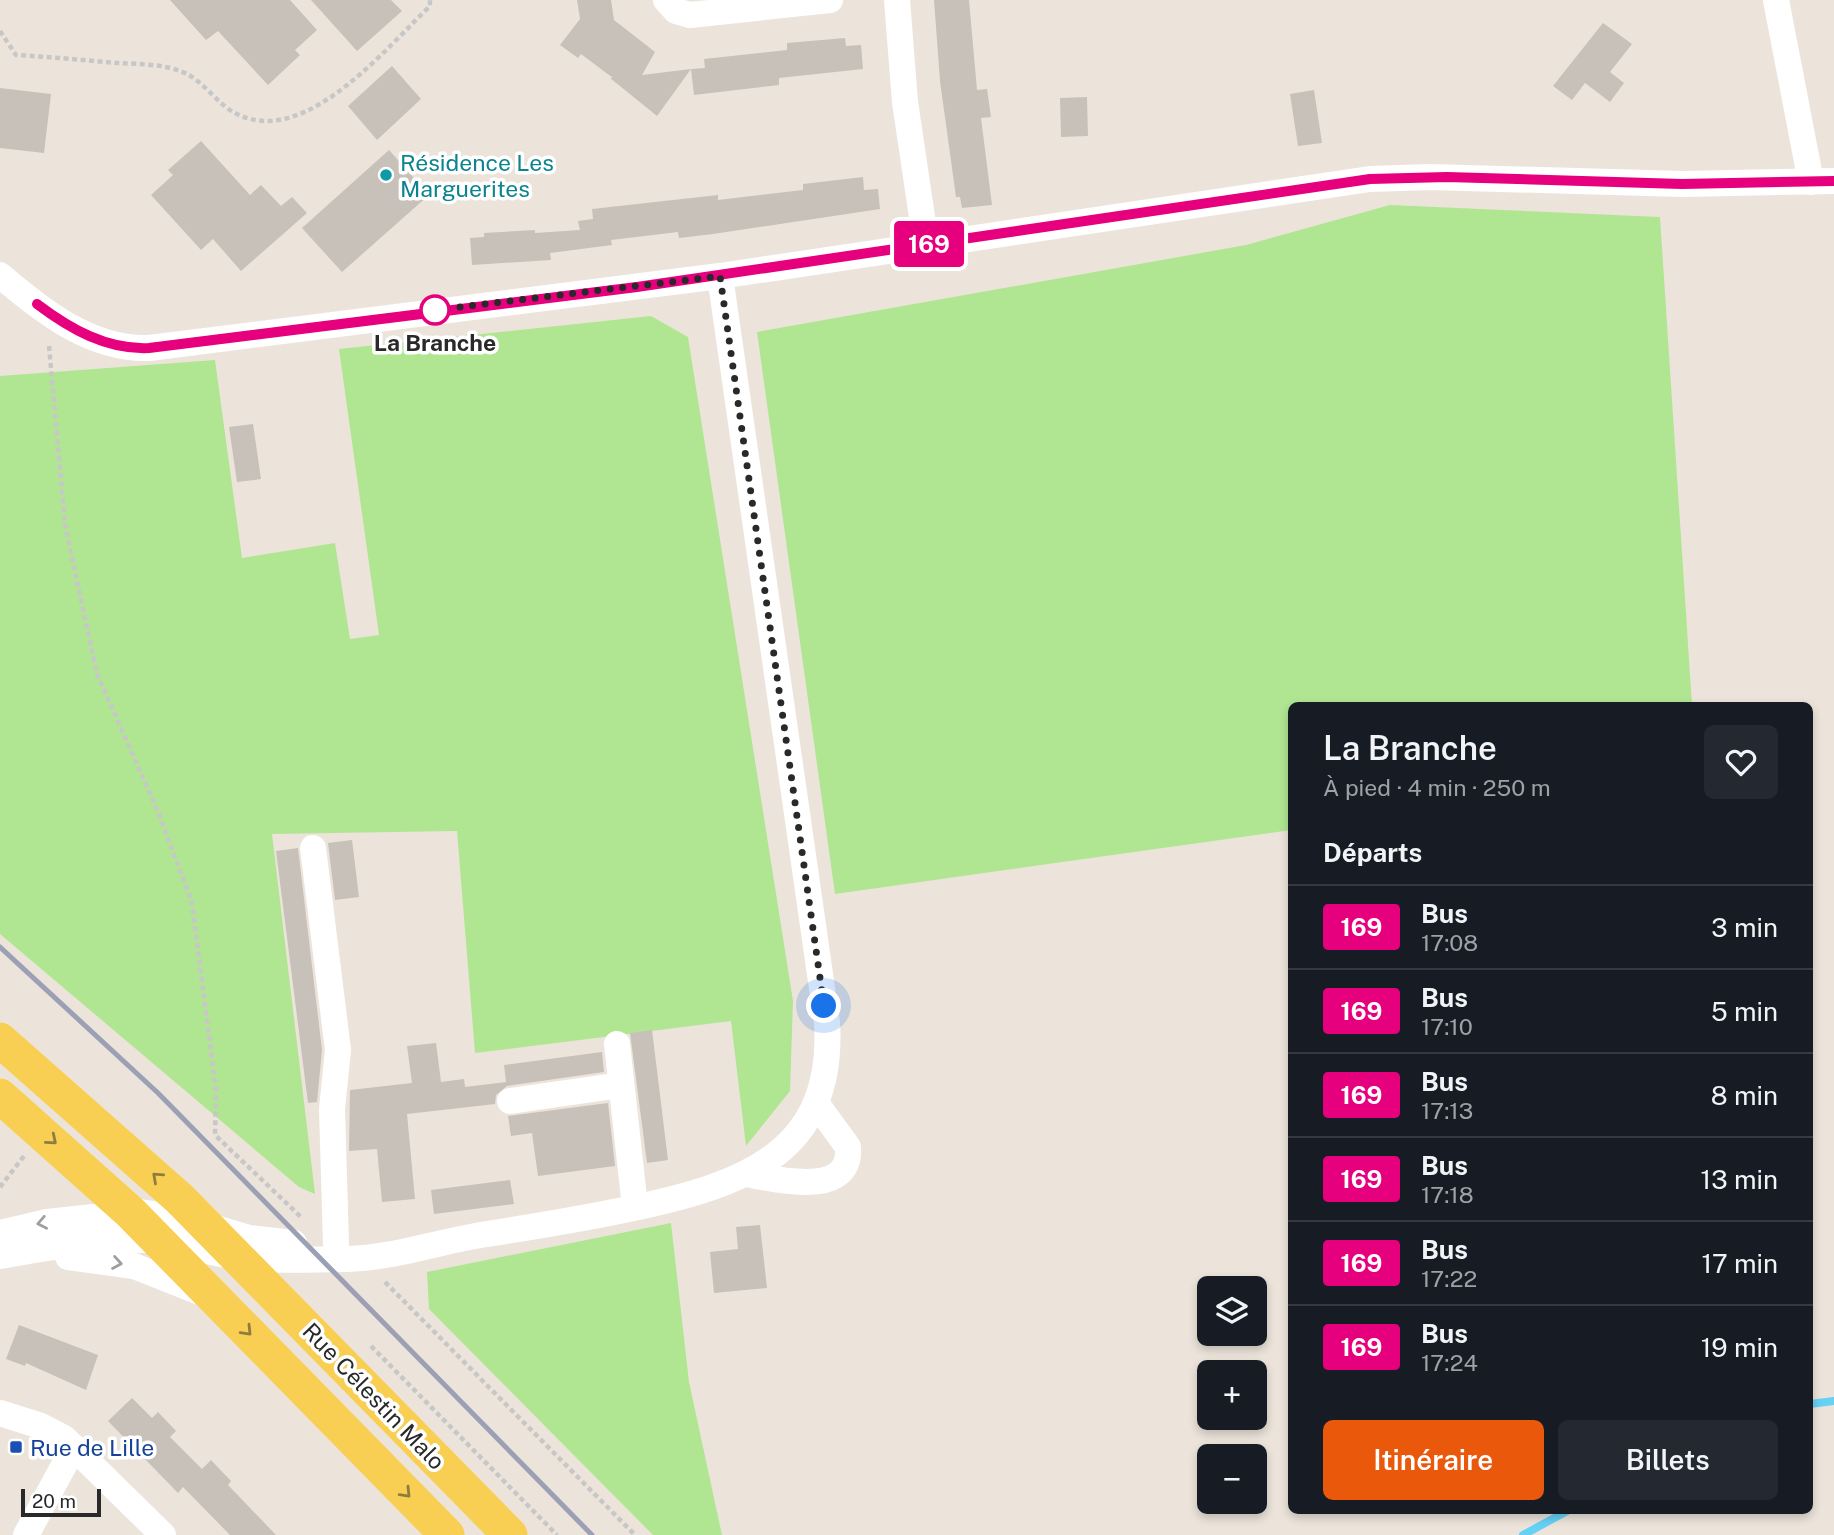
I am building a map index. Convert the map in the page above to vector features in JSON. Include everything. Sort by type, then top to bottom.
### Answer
[{"type":"main road","points":[[0,1040],[69,1098],[206,1224]]},
{"type":"main road","points":[[0,1096],[130,1212]]},
{"type":"main road","name":"Rue Célestin Malo","points":[[130,1212],[447,1535]]},
{"type":"main road","name":"Rue Célestin Malo","points":[[206,1224],[510,1535]]},
{"type":"street","points":[[666,0],[676,11],[690,15],[830,0]]},
{"type":"street","points":[[897,0],[905,102],[926,244]]},
{"type":"street","points":[[0,275],[37,304],[87,335],[120,347],[137,348],[720,276],[1297,188],[1393,177],[1682,184],[1823,181],[1776,0]]},
{"type":"street","points":[[720,276],[827,1023],[828,1056],[816,1104],[848,1147],[846,1165],[835,1176],[810,1182],[746,1174]]},
{"type":"street","points":[[313,849],[338,1050],[332,1109],[336,1244]]},
{"type":"street","points":[[617,1044],[635,1208]]},
{"type":"street","points":[[510,1101],[621,1085]]},
{"type":"street","name":"Rue Célestin Malo","points":[[0,1256],[84,1243],[158,1241],[239,1257],[361,1258],[635,1208],[712,1189],[746,1174],[789,1142],[816,1104]]},
{"type":"street","name":"Rue Célestin Malo","points":[[0,1233],[47,1222],[130,1212],[161,1214],[264,1240],[336,1244],[436,1243]]},
{"type":"street","name":"Rue Célestin Malo","points":[[158,1241],[172,1228],[206,1224]]},
{"type":"street","name":"Rue Célestin Malo","points":[[0,1256],[79,1258],[134,1266],[170,1278],[217,1301]]},
{"type":"street","points":[[0,1413],[41,1426],[74,1447],[163,1535]]},
{"type":"street","points":[[26,1535],[74,1447]]},
{"type":"path","points":[[0,31],[16,55],[161,66],[184,72],[237,114],[254,121],[285,120],[323,104],[430,6],[430,0]]},
{"type":"path","points":[[37,304],[51,352],[52,396],[65,525],[97,674],[159,814],[192,904],[216,1091],[215,1135],[287,1206],[336,1244]]},
{"type":"path","points":[[361,1258],[635,1535]]},
{"type":"green space","points":[[1390,205],[1660,217],[1692,702],[1288,702],[1288,830],[835,894],[757,332],[1246,245]]},
{"type":"green space","points":[[651,316],[688,337],[793,1001],[790,1091],[746,1146],[731,1021],[475,1053],[457,831],[272,834],[315,1194],[299,1187],[0,934],[0,376],[215,360],[242,558],[335,543],[350,639],[379,635],[339,349]]},
{"type":"green space","points":[[671,1223],[689,1382],[722,1535],[653,1535],[429,1309],[427,1272]]},
{"type":"building","points":[[170,0],[290,0],[317,30],[295,50],[300,55],[268,85],[218,31],[206,40]]},
{"type":"building","points":[[311,0],[391,0],[402,11],[357,51]]},
{"type":"building","points":[[577,0],[611,0],[614,20],[655,52],[642,75],[691,69],[657,116],[581,54],[578,58],[560,45],[580,19]]},
{"type":"building","points":[[934,0],[969,0],[977,90],[987,89],[991,117],[981,118],[992,205],[962,208],[960,197],[956,197],[940,81]]},
{"type":"building","points":[[1603,23],[1632,44],[1610,72],[1624,83],[1610,102],[1585,83],[1572,100],[1553,86]]},
{"type":"building","points":[[845,38],[846,46],[861,45],[863,69],[779,78],[779,85],[694,95],[691,69],[705,68],[704,59],[787,50],[787,43]]},
{"type":"building","points":[[392,66],[421,99],[377,140],[348,106]]},
{"type":"building","points":[[0,88],[51,94],[44,153],[0,148]]},
{"type":"building","points":[[1314,90],[1322,143],[1298,146],[1290,94]]},
{"type":"building","points":[[1087,97],[1088,136],[1061,137],[1060,98]]},
{"type":"building","points":[[201,141],[250,195],[261,185],[281,206],[292,197],[307,213],[241,271],[213,239],[201,250],[151,195],[173,175],[168,170]]},
{"type":"building","points":[[389,150],[429,195],[342,272],[302,228]]},
{"type":"building","points":[[863,177],[864,190],[878,189],[880,209],[679,238],[678,232],[611,240],[612,245],[550,253],[551,260],[472,265],[470,238],[484,237],[484,233],[580,230],[578,221],[593,219],[592,209],[718,195],[718,200],[803,190],[803,184]]},
{"type":"building","points":[[253,424],[261,479],[237,482],[229,427]]},
{"type":"building","points":[[352,840],[359,897],[335,900],[328,843]]},
{"type":"building","points":[[298,848],[322,1050],[317,1102],[308,1103],[276,851]]},
{"type":"building","points":[[652,1030],[668,1160],[647,1163],[630,1033]]},
{"type":"building","points":[[436,1043],[441,1082],[464,1079],[465,1087],[506,1082],[504,1065],[602,1052],[604,1072],[507,1086],[496,1095],[495,1104],[407,1114],[415,1199],[382,1202],[377,1149],[349,1151],[350,1090],[412,1083],[407,1046]]},
{"type":"building","points":[[608,1103],[615,1166],[538,1176],[532,1133],[511,1136],[508,1116]]},
{"type":"building","points":[[510,1180],[514,1204],[434,1214],[431,1190]]},
{"type":"building","points":[[760,1225],[767,1288],[714,1293],[710,1252],[738,1249],[736,1227]]},
{"type":"building","points":[[19,1325],[98,1355],[86,1390],[26,1363],[25,1366],[6,1359]]},
{"type":"building","points":[[132,1398],[152,1418],[158,1412],[176,1431],[170,1437],[202,1469],[211,1460],[231,1481],[228,1485],[276,1535],[230,1535],[183,1487],[178,1493],[108,1421]]},
{"type":"waterway","points":[[1813,1404],[1834,1401]]},
{"type":"waterway","points":[[1523,1535],[1562,1514]]},
{"type":"railway","points":[[0,947],[158,1093],[592,1535]]},
{"type":"bus line","name":"169","points":[[37,304],[66,324],[96,339],[120,347],[149,348],[739,273],[1370,179],[1447,177],[1682,184],[1834,181]]},
{"type":"place","name":"Résidence Les Marguerites","points":[[386,175]]},
{"type":"place","name":"La Branche","points":[[435,310]]},
{"type":"place","name":"Rue de Lille","points":[[16,1447]]},
{"type":"route","points":[[435,310],[720,276],[824,1006]]}]
